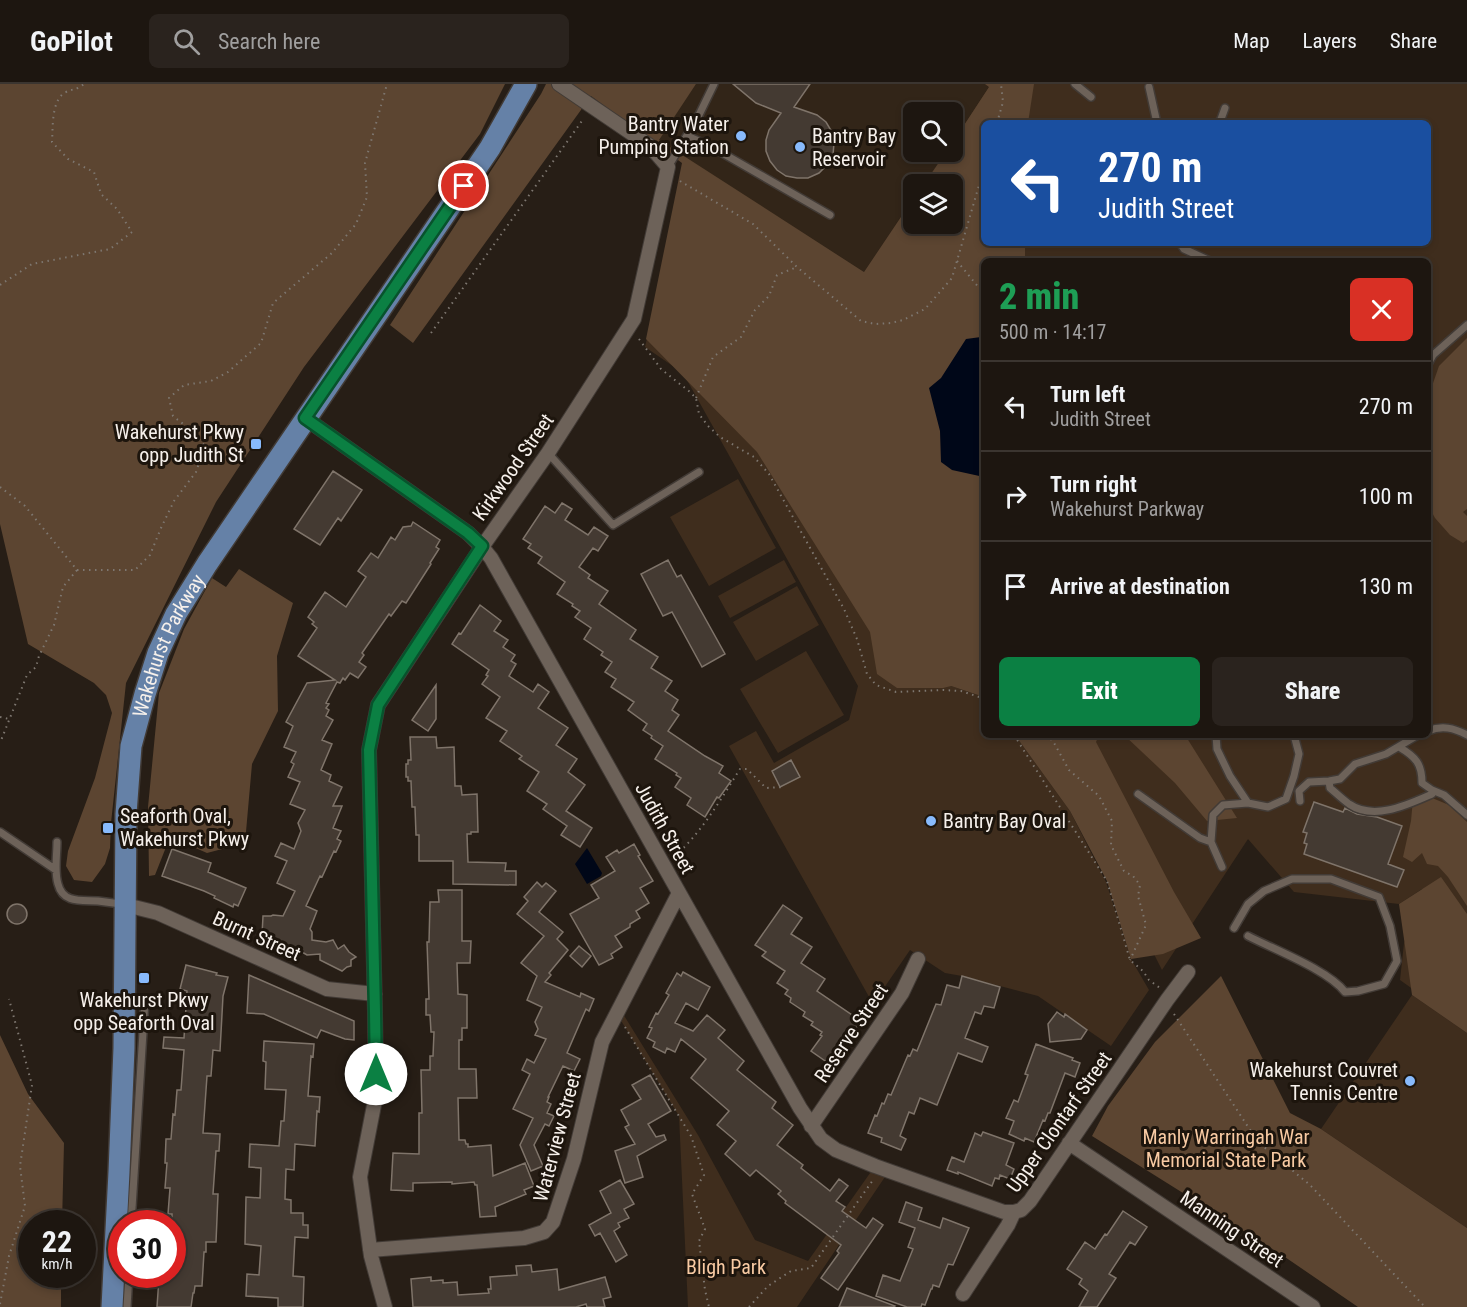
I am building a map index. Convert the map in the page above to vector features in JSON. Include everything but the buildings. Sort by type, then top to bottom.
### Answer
[{"type":"main road","name":"Wakehurst Parkway","points":[[127,1210],[124,1048],[127,799],[131,746],[158,653],[176,614],[207,564],[490,148],[526,84]]},
{"type":"main road","name":"Wakehurst Parkway","points":[[112,1307],[115,1288]]},
{"type":"street","points":[[559,84],[650,146],[668,167]]},
{"type":"street","name":"Kirkwood Street","points":[[385,1307],[370,1250],[360,1177],[376,1095],[369,750],[378,705],[482,546],[548,453],[634,319],[668,167]]},
{"type":"street","name":"Judith Street","points":[[305,418],[468,533],[491,558],[811,1126],[821,1139],[836,1150],[882,1168],[1004,1212],[1014,1212]]},
{"type":"street","name":"Waterview Street","points":[[370,1250],[524,1238],[544,1232],[553,1222],[574,1158],[602,1042],[679,893]]},
{"type":"street","name":"Burnt Street","points":[[126,904],[158,914],[327,989],[375,994]]},
{"type":"street","name":"Reserve Street","points":[[811,1126],[902,993],[918,959]]},
{"type":"street","name":"Upper Clontarf Street","points":[[963,1294],[1014,1212],[1021,1210],[1030,1201],[1188,972]]},
{"type":"street","name":"Manning Street","points":[[1070,1143],[1313,1307]]},
{"type":"lane","points":[[668,167],[714,84]]},
{"type":"lane","points":[[1075,84],[1091,97]]},
{"type":"lane","points":[[1149,87],[1156,120]]},
{"type":"lane","points":[[1220,120],[1225,108]]},
{"type":"lane","points":[[687,136],[710,146],[830,215]]},
{"type":"lane","points":[[1182,246],[1204,258]]},
{"type":"lane","points":[[1431,359],[1467,326]]},
{"type":"lane","points":[[548,453],[613,525],[699,472]]},
{"type":"lane","points":[[1431,730],[1444,727],[1467,735]]},
{"type":"lane","points":[[1216,738],[1217,749],[1230,776],[1248,803]]},
{"type":"lane","points":[[1222,867],[1211,842],[1213,815],[1223,805],[1248,803],[1268,807],[1286,799],[1299,754],[1295,738]]},
{"type":"lane","points":[[1300,801],[1299,791],[1309,782],[1340,779],[1355,764],[1386,754],[1413,738]]},
{"type":"lane","points":[[1399,747],[1414,758],[1422,770],[1422,783],[1444,795],[1467,815]]},
{"type":"lane","points":[[1329,781],[1330,788],[1350,805],[1366,811],[1400,808],[1432,794],[1432,790]]},
{"type":"lane","points":[[1138,794],[1200,838],[1211,842]]},
{"type":"lane","points":[[0,832],[56,870]]},
{"type":"lane","points":[[57,842],[56,870],[59,889],[66,897],[75,900],[126,904]]},
{"type":"lane","points":[[1234,928],[1248,904],[1264,891],[1292,879],[1331,879],[1379,897],[1390,926],[1397,961],[1384,984],[1345,992],[1338,983],[1248,936]]},
{"type":"lane","points":[[128,1210],[145,1000]]},
{"type":"lane","points":[[127,1307],[128,1288]]},
{"type":"path","points":[[0,285],[32,264],[110,249],[132,232],[117,209],[101,194],[94,172],[68,159],[52,142],[54,112],[58,99],[65,92],[77,90],[84,84]]},
{"type":"path","points":[[77,570],[135,570],[150,555],[174,501],[196,472],[205,446],[173,416],[170,398],[184,385],[210,381],[228,372],[261,343],[273,303],[332,253],[356,224],[367,197],[365,163],[387,84]]},
{"type":"path","points":[[998,120],[1003,102],[1001,84]]},
{"type":"path","points":[[431,333],[591,107]]},
{"type":"path","points":[[668,167],[680,181],[753,224],[797,267],[861,321],[875,324],[903,320],[925,309],[952,278],[981,178]]},
{"type":"path","points":[[957,261],[981,290]]},
{"type":"path","points":[[797,267],[777,275],[769,296],[755,310],[741,337],[712,357],[696,398],[699,414],[720,437],[754,457],[769,474],[844,609],[857,639],[867,674],[876,686],[896,692],[961,691],[981,698]]},
{"type":"path","points":[[626,332],[638,339],[661,369],[696,398]]},
{"type":"path","points":[[0,487],[25,506],[77,570]]},
{"type":"path","points":[[0,743],[27,675],[36,667],[54,625],[63,587],[77,570]]},
{"type":"path","points":[[0,717],[9,718]]},
{"type":"path","points":[[1016,738],[1107,881],[1130,960],[1143,971],[1149,980],[1160,987],[1175,1015],[1258,1142],[1310,1185],[1425,1307]]},
{"type":"path","points":[[1050,738],[1069,770],[1099,796],[1113,821],[1111,845],[1124,871],[1133,876],[1140,885],[1138,896],[1146,925],[1130,960]]},
{"type":"path","points":[[663,864],[684,848],[711,814],[740,768],[747,769],[766,788],[783,787]]},
{"type":"path","points":[[0,1304],[9,1256],[25,1206],[20,1166],[32,1085],[9,999]]},
{"type":"path","points":[[617,1014],[691,1136],[704,1175],[692,1194],[705,1229],[699,1241],[709,1307]]},
{"type":"path","points":[[749,1307],[768,1286],[791,1271],[811,1268],[882,1168]]},
{"type":"shaded area","points":[[696,84],[985,84],[989,87],[963,127],[963,102],[903,102],[903,162],[939,162],[931,174],[903,174],[903,214],[864,272],[658,140]]},
{"type":"green space","points":[[0,84],[505,84],[480,134],[304,367],[216,502],[126,683],[110,848],[105,864],[92,882],[74,880],[66,866],[68,851],[95,778],[112,713],[106,695],[94,683],[28,644],[0,524]]},
{"type":"green space","points":[[546,84],[696,84],[659,140],[864,272],[903,214],[903,234],[963,234],[963,174],[931,174],[939,162],[963,162],[963,127],[989,87],[985,84],[1034,84],[1028,120],[981,120],[981,246],[1025,246],[1025,258],[981,258],[981,696],[951,686],[897,688],[877,674],[870,632],[757,452],[646,339],[682,163],[591,96],[413,343],[390,325]]},
{"type":"green space","points":[[985,84],[1467,84],[1467,1028],[1400,980],[1404,943],[1425,903],[1422,889],[1399,904],[1294,892],[1248,839],[1162,970],[1045,738],[1431,738],[1431,258],[981,258],[981,300],[951,686],[981,696],[981,738],[1017,738],[1070,811],[1106,882],[1131,959],[1149,990],[1111,1046],[1038,996],[945,973],[910,950],[873,1004],[729,746],[756,731],[774,763],[849,720],[858,686],[683,373],[645,347],[679,202],[864,273],[904,234],[963,234],[963,174],[953,174],[953,162],[963,162],[963,127],[989,87]]},
{"type":"green space","points":[[1467,338],[1467,509],[1463,512],[1467,516],[1467,540],[1463,543],[1450,535],[1431,511],[1431,389],[1439,366]]},
{"type":"green space","points":[[738,479],[776,548],[709,586],[670,517]]},
{"type":"green space","points":[[784,560],[796,582],[730,618],[718,596]]},
{"type":"green space","points":[[239,569],[293,603],[277,656],[278,711],[252,764],[245,843],[207,853],[170,837],[155,875],[149,876],[148,807],[159,693],[184,629],[212,578],[226,587]]},
{"type":"green space","points":[[797,586],[819,625],[756,661],[733,622]]},
{"type":"green space","points":[[806,651],[844,715],[778,753],[740,689]]},
{"type":"green space","points":[[1017,738],[1098,738],[1096,742],[1174,892],[1201,938],[1163,954],[1131,959],[1107,881],[1070,811]]},
{"type":"green space","points":[[1127,738],[1187,738],[1237,818],[1207,821],[1175,783]]},
{"type":"green space","points":[[1425,795],[1449,805],[1467,822],[1467,906],[1448,877],[1438,866],[1427,864],[1422,853],[1412,862],[1403,857],[1413,799]]},
{"type":"green space","points":[[1441,877],[1467,914],[1467,1033],[1412,995],[1399,904]]},
{"type":"green space","name":"Manly Warringah War Memorial State Park","points":[[1221,976],[1290,1113],[1321,1129],[1467,1228],[1467,1307],[1358,1307],[1282,1255],[1092,1136],[1108,1106],[1155,1042]]},
{"type":"green space","name":"Wakehurst Couvret Tennis Centre","points":[[1412,995],[1467,1033],[1467,1228],[1321,1129]]},
{"type":"green space","name":"Bligh Park","points":[[620,1009],[698,1135],[755,1240],[808,1261],[875,1166],[889,1171],[797,1307],[688,1307],[679,1116],[617,1014]]},
{"type":"green space","points":[[0,1035],[28,1094],[64,1143],[62,1210],[18,1210],[18,1288],[61,1288],[61,1307],[0,1307]]},
{"type":"water","points":[[981,337],[981,476],[952,470],[941,462],[940,431],[929,388],[941,378],[966,339]]},
{"type":"water","points":[[587,848],[602,873],[601,876],[587,884],[575,864]]},
{"type":"place","name":"Bantry Water Pumping Station","points":[[741,136]]},
{"type":"place","name":"Bantry Bay Reservoir","points":[[800,147]]},
{"type":"place","name":"Wakehurst Pkwy opp Judith St","points":[[256,444]]},
{"type":"place","name":"Bantry Bay Oval","points":[[931,821]]},
{"type":"place","name":"Seaforth Oval, Wakehurst Pkwy","points":[[108,828]]},
{"type":"place","name":"Wakehurst Pkwy opp Seaforth Oval","points":[[144,978]]},
{"type":"place","name":"Wakehurst Couvret Tennis Centre","points":[[1410,1081]]},
{"type":"route","points":[[376,1074],[369,750],[378,705],[482,546],[468,533],[305,418],[464,186]]}]
